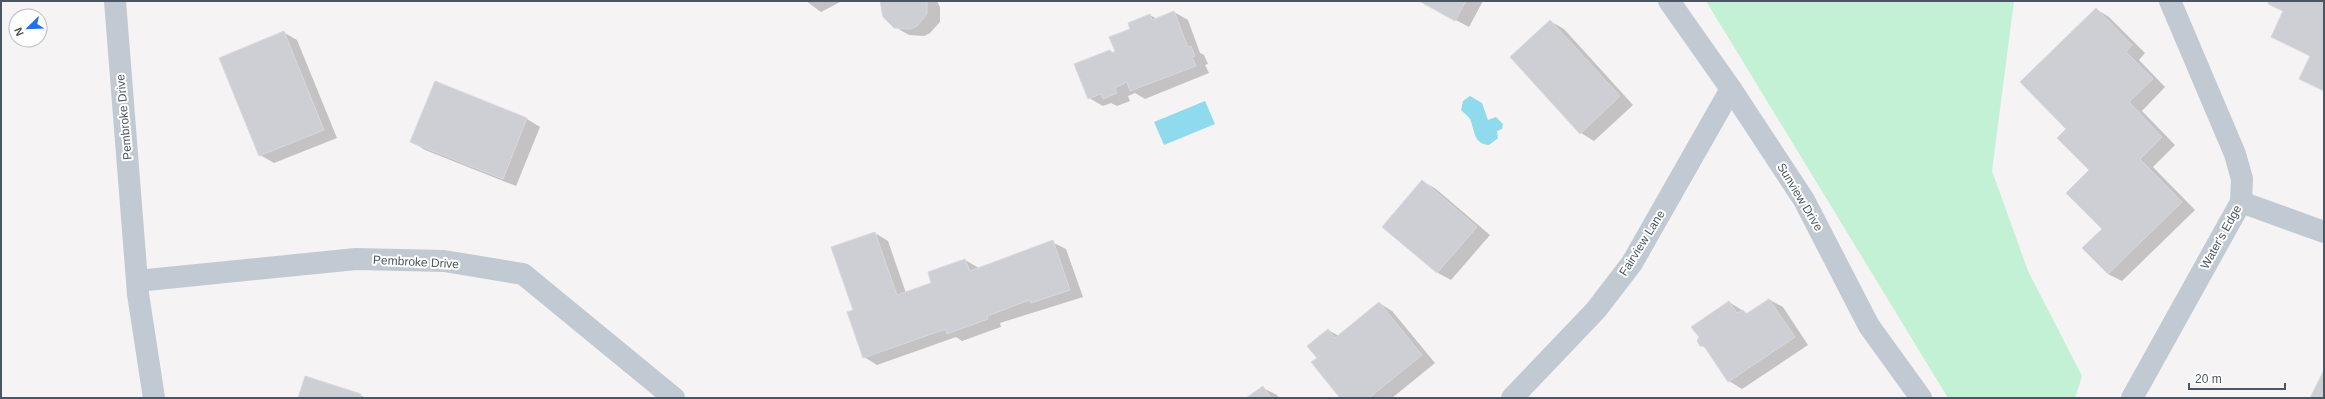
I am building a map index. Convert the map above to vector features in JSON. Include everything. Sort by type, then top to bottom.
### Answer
[{"type":"street","name":"Pembroke Drive","points":[[115,1],[137,281],[154,398]]},
{"type":"street","name":"Sunview Drive","points":[[1669,1],[1731,88],[1804,200],[1869,326],[1921,398]]},
{"type":"street","name":"Water's Edge","points":[[2132,398],[2241,202],[2242,179],[2235,154],[2170,1]]},
{"type":"street","name":"Fairview Lane","points":[[1512,398],[1596,310],[1632,263],[1731,88]]},
{"type":"street","points":[[2241,202],[2324,232]]},
{"type":"street","name":"Pembroke Drive","points":[[137,281],[356,259],[444,261],[523,274],[674,398]]},
{"type":"green space","points":[[1706,1],[2014,1],[1992,171],[2028,271],[2082,376],[2075,398],[1948,398]]},
{"type":"water","points":[[1470,96],[1482,103],[1488,120],[1496,117],[1503,124],[1502,129],[1497,131],[1498,138],[1489,145],[1480,142],[1477,139],[1470,119],[1461,110],[1463,101]]},
{"type":"water","points":[[1205,101],[1215,124],[1164,145],[1154,122]]},
{"type":"building","points":[[880,1],[927,1],[927,14],[917,26],[910,29],[894,28],[883,17]]},
{"type":"building","points":[[1419,1],[1466,1],[1455,21]]},
{"type":"building","points":[[2269,1],[2324,1],[2324,91],[2299,79],[2310,56],[2271,37],[2283,11],[2268,4]]},
{"type":"building","points":[[2096,8],[2132,45],[2126,52],[2153,79],[2129,102],[2162,137],[2140,159],[2182,202],[2108,274],[2082,248],[2102,229],[2066,193],[2089,170],[2057,138],[2066,129],[2020,82]]},
{"type":"building","points":[[1174,11],[1188,47],[1191,46],[1195,56],[1192,57],[1196,66],[1130,91],[1127,82],[1115,88],[1117,93],[1103,99],[1101,94],[1088,99],[1074,64],[1110,50],[1112,53],[1115,51],[1109,37],[1130,29],[1128,23],[1150,14],[1152,20]]},
{"type":"building","points":[[1550,20],[1620,96],[1580,134],[1510,57]]},
{"type":"building","points":[[284,31],[324,130],[259,156],[219,58]]},
{"type":"building","points":[[435,81],[527,118],[503,179],[410,142]]},
{"type":"building","points":[[1422,180],[1477,227],[1437,273],[1382,227]]},
{"type":"building","points":[[875,232],[897,295],[931,283],[928,272],[965,259],[970,271],[1053,240],[1070,290],[1031,303],[1030,300],[987,316],[988,319],[947,334],[946,329],[863,358],[847,312],[853,310],[831,247]]},
{"type":"building","points":[[1769,299],[1795,337],[1728,382],[1704,346],[1700,346],[1697,341],[1699,337],[1691,327],[1729,301],[1737,313],[1743,310],[1746,314]]},
{"type":"building","points":[[1379,302],[1422,355],[1369,398],[1340,398],[1311,362],[1317,358],[1307,346],[1328,329],[1335,338]]},
{"type":"building","points":[[2324,370],[2324,398],[2310,398]]},
{"type":"building","points":[[305,376],[361,394],[360,398],[298,398]]},
{"type":"building","points":[[1263,386],[1271,398],[1246,398]]}]
